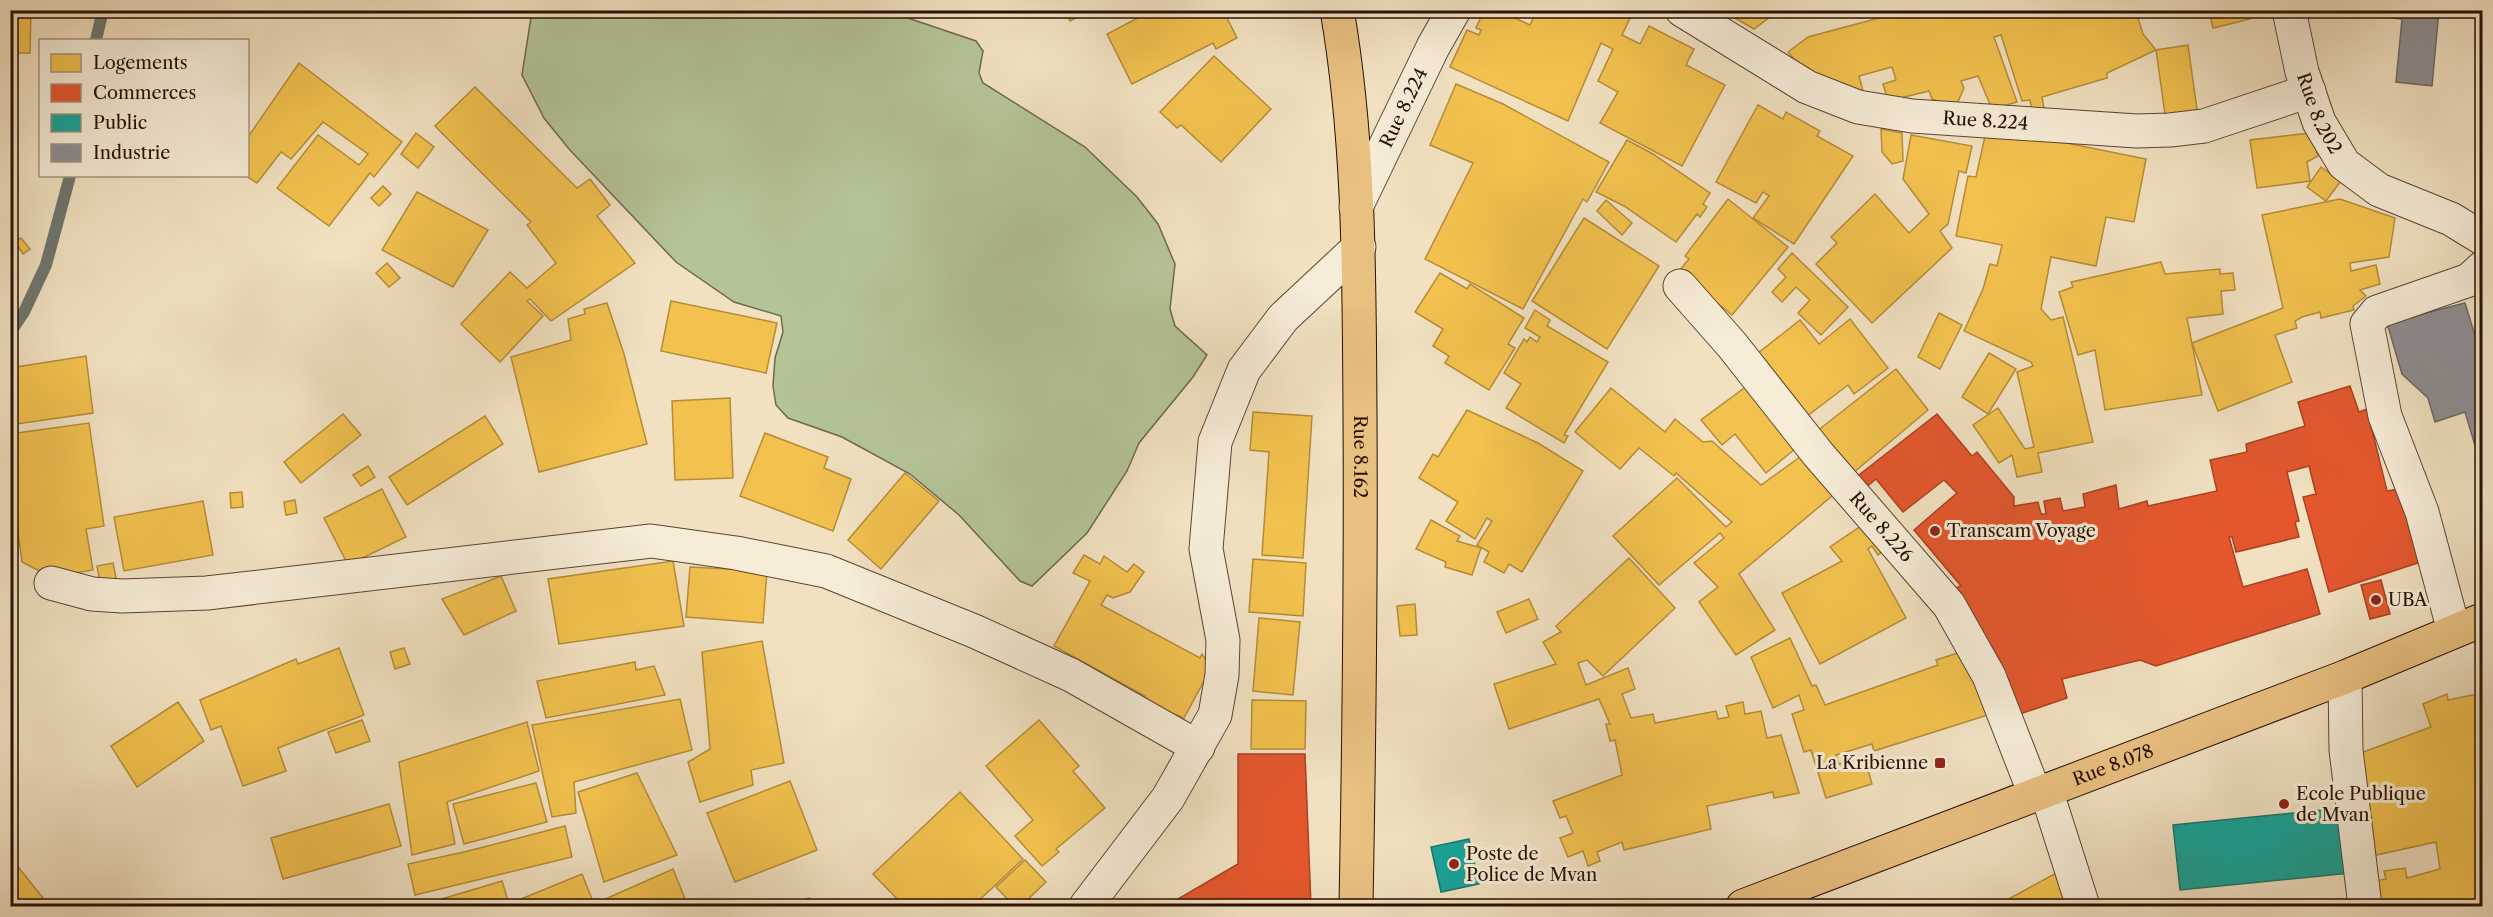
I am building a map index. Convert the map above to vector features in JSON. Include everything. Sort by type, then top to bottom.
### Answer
[{"type":"highway","name":"Rue 8.162","points":[[1337,10],[1347,69],[1359,247],[1361,653],[1356,906]]},
{"type":"highway","name":"Rue 8.078","points":[[1752,905],[2345,677],[2468,625]]},
{"type":"street","name":"Rue 8.224","points":[[1356,207],[1433,47],[1454,10]]},
{"type":"street","name":"Rue 8.224","points":[[1682,10],[1807,87],[1858,107],[1912,116],[2137,131],[2170,130],[2204,126],[2309,92]]},
{"type":"street","name":"Rue 8.202","points":[[2289,10],[2302,72],[2319,122],[2344,164],[2379,190],[2451,219],[2482,238]]},
{"type":"street","points":[[1086,906],[1168,798],[1215,715],[1222,675],[1223,640],[1206,549],[1215,442],[1244,370],[1283,318],[1359,247]]},
{"type":"street","points":[[2468,625],[2385,416],[2367,324],[2377,312],[2469,280],[2482,268]]},
{"type":"street","name":"Rue 8.226","points":[[1680,286],[1732,345],[1818,454],[1949,605],[1989,676],[2041,792],[2083,906]]},
{"type":"street","points":[[51,583],[92,594],[207,593],[651,541],[662,542],[826,571],[974,631],[1071,675],[1198,747]]},
{"type":"street","points":[[2345,677],[2346,750],[2365,906]]},
{"type":"green space","points":[[532,11],[887,11],[976,41],[983,51],[979,73],[983,83],[1085,147],[1137,197],[1158,224],[1175,264],[1170,309],[1175,326],[1207,355],[1193,377],[1139,443],[1127,471],[1087,533],[1032,586],[1020,581],[959,515],[910,474],[842,437],[788,418],[776,405],[773,386],[775,358],[783,332],[781,316],[734,302],[676,262],[569,149],[544,118],[522,75]]},
{"type":"building: Logements","points":[[10,10],[31,10],[30,53],[10,53]]},
{"type":"building: Logements","points":[[1064,10],[1091,10],[1070,21]]},
{"type":"building: Logements","points":[[1153,10],[1223,10],[1237,38],[1216,49],[1213,43],[1132,84],[1107,34]]},
{"type":"building: Logements","points":[[1484,10],[1498,10],[1530,25],[1537,10],[1634,10],[1622,35],[1640,44],[1649,26],[1694,49],[1686,65],[1725,85],[1682,166],[1600,123],[1618,92],[1598,81],[1613,49],[1601,43],[1568,121],[1450,67],[1467,30],[1479,35],[1481,30],[1476,28]]},
{"type":"building: Logements","points":[[1721,10],[1779,10],[1754,29]]},
{"type":"building: Logements","points":[[1893,10],[2162,10],[2138,18],[2143,34],[2156,50],[2107,73],[2107,78],[2042,97],[2045,115],[2033,118],[2030,100],[2022,101],[2001,35],[1994,37],[2017,102],[1992,109],[1978,76],[1961,81],[1964,88],[1952,115],[1940,102],[1932,99],[1929,91],[1888,101],[1883,84],[1896,80],[1892,67],[1859,76],[1863,91],[1824,79],[1801,67],[1788,52],[1808,37],[1894,14]]},
{"type":"building: Logements","points":[[2209,10],[2248,10],[2250,19],[2213,28]]},
{"type":"building: Logements","points":[[2188,45],[2198,116],[2166,121],[2156,50]]},
{"type":"building: Logements","points":[[1214,56],[1271,109],[1221,162],[1181,125],[1177,128],[1160,112]]},
{"type":"building: Logements","points":[[299,63],[402,142],[374,177],[370,173],[329,226],[277,188],[318,135],[359,165],[368,154],[323,122],[291,159],[281,152],[257,183],[248,177],[249,136]]},
{"type":"building: Logements","points":[[1456,84],[1503,104],[1609,162],[1587,202],[1583,199],[1523,309],[1425,259],[1473,163],[1430,145]]},
{"type":"building: Logements","points":[[475,87],[577,188],[590,179],[610,205],[597,216],[635,263],[551,321],[530,299],[527,301],[543,316],[500,362],[461,324],[510,272],[527,288],[556,263],[527,225],[531,222],[435,126]]},
{"type":"building: Logements","points":[[1758,105],[1783,119],[1786,112],[1820,131],[1817,136],[1853,156],[1794,244],[1753,218],[1769,196],[1763,192],[1756,203],[1716,182]]},
{"type":"building: Logements","points":[[1987,127],[2146,159],[2134,222],[2106,217],[2096,266],[2051,257],[2041,309],[2051,320],[2063,317],[2093,442],[2038,453],[2042,472],[2017,477],[2012,455],[1999,463],[1973,425],[1998,408],[2025,449],[2034,447],[2017,372],[2033,366],[2031,362],[1964,331],[1983,289],[1990,264],[1997,266],[2002,245],[1956,236],[1968,176],[1976,177]]},
{"type":"building: Logements","points":[[1881,129],[1902,133],[1903,161],[1892,164],[1882,152]]},
{"type":"building: Logements","points":[[416,133],[434,147],[418,168],[401,154]]},
{"type":"building: Logements","points":[[2310,133],[2318,156],[2307,162],[2310,181],[2257,188],[2250,140]]},
{"type":"building: Logements","points":[[1911,135],[1972,146],[1966,173],[1959,171],[1948,224],[1940,231],[1952,248],[1872,323],[1816,264],[1837,243],[1831,237],[1875,194],[1909,233],[1929,214],[1903,179]]},
{"type":"building: Logements","points":[[1627,140],[1653,154],[1710,193],[1703,204],[1707,207],[1700,217],[1697,214],[1676,242],[1624,206],[1596,192]]},
{"type":"building: Logements","points":[[2321,167],[2341,181],[2326,201],[2307,187]]},
{"type":"building: Logements","points":[[383,186],[391,194],[379,206],[371,198]]},
{"type":"building: Logements","points":[[417,192],[488,230],[453,287],[382,250]]},
{"type":"building: Logements","points":[[1728,199],[1788,247],[1732,315],[1679,271],[1689,259],[1685,256]]},
{"type":"building: Logements","points":[[2340,199],[2395,218],[2389,257],[2350,263],[2351,271],[2376,265],[2380,284],[2360,290],[2366,296],[2353,306],[2354,310],[2321,318],[2320,312],[2302,317],[2295,321],[2297,328],[2275,335],[2292,382],[2218,411],[2192,343],[2283,308],[2262,215]]},
{"type":"building: Logements","points":[[1606,200],[1632,223],[1622,235],[1597,211]]},
{"type":"building: Logements","points":[[1584,218],[1659,266],[1607,349],[1532,301]]},
{"type":"building: Logements","points":[[21,238],[30,249],[23,254],[15,242]]},
{"type":"building: Logements","points":[[1792,253],[1848,307],[1821,335],[1798,313],[1810,300],[1796,287],[1782,302],[1772,292],[1786,277],[1778,269]]},
{"type":"building: Logements","points":[[2161,262],[2165,274],[2220,269],[2220,274],[2233,273],[2235,290],[2221,291],[2223,314],[2187,318],[2202,395],[2105,410],[2095,350],[2078,355],[2059,292],[2073,287],[2071,282]]},
{"type":"building: Logements","points":[[387,263],[400,278],[389,287],[376,273]]},
{"type":"building: Logements","points":[[1440,273],[1467,289],[1470,284],[1524,318],[1508,344],[1515,348],[1489,390],[1445,363],[1449,356],[1433,346],[1443,329],[1415,312]]},
{"type":"building: Logements","points":[[671,301],[777,323],[766,373],[661,351]]},
{"type":"building: Logements","points":[[607,303],[624,354],[647,444],[539,472],[511,357],[571,340],[568,319],[585,314],[584,309]]},
{"type":"building: Logements","points":[[1535,310],[1550,320],[1547,326],[1608,362],[1564,435],[1568,436],[1564,443],[1506,408],[1521,384],[1504,373],[1524,339],[1527,342],[1530,337],[1537,342],[1540,337],[1525,328]]},
{"type":"building: Logements","points":[[1939,313],[1962,325],[1940,369],[1918,357]]},
{"type":"building: Logements","points":[[1850,319],[1888,368],[1854,394],[1848,385],[1806,417],[1757,354],[1800,320],[1819,344]]},
{"type":"building: Logements","points":[[1989,353],[2016,369],[1988,414],[1962,397]]},
{"type":"building: Logements","points":[[86,356],[93,413],[10,425],[10,368]]},
{"type":"building: Logements","points":[[1896,369],[1928,410],[1853,473],[1816,432]]},
{"type":"building: Logements","points":[[1751,383],[1801,444],[1766,473],[1735,434],[1722,445],[1701,420]]},
{"type":"building: Logements","points":[[1611,388],[1665,432],[1675,419],[1703,442],[1712,441],[1761,485],[1807,452],[1838,491],[1739,574],[1775,630],[1736,655],[1699,602],[1718,587],[1694,563],[1724,538],[1720,533],[1659,585],[1613,536],[1677,478],[1726,527],[1732,522],[1676,473],[1674,476],[1639,448],[1620,469],[1575,432]]},
{"type":"building: Logements","points":[[730,398],[733,478],[675,480],[672,401]]},
{"type":"building: Logements","points":[[1467,410],[1538,443],[1583,471],[1522,572],[1509,564],[1504,573],[1484,562],[1489,552],[1477,545],[1492,521],[1487,518],[1475,539],[1446,521],[1458,502],[1419,478],[1433,454],[1438,457]]},
{"type":"building: Logements","points":[[1253,412],[1312,416],[1303,558],[1262,555],[1269,452],[1250,450]]},
{"type":"building: Logements","points":[[343,414],[361,435],[301,483],[284,462]]},
{"type":"building: Logements","points":[[485,416],[503,444],[407,505],[389,477]]},
{"type":"building: Logements","points":[[89,423],[104,526],[86,529],[93,570],[51,577],[22,562],[16,517],[10,518],[10,434]]},
{"type":"building: Logements","points":[[765,433],[828,457],[824,468],[851,479],[833,531],[740,496]]},
{"type":"building: Logements","points":[[368,466],[375,477],[361,486],[353,475]]},
{"type":"building: Logements","points":[[905,473],[939,501],[881,569],[848,540]]},
{"type":"building: Logements","points":[[382,489],[406,537],[348,565],[324,518]]},
{"type":"building: Logements","points":[[242,492],[243,507],[231,508],[230,493]]},
{"type":"building: Logements","points":[[295,500],[297,513],[286,515],[284,502]]},
{"type":"building: Logements","points":[[203,501],[213,555],[124,571],[114,517]]},
{"type":"building: Logements","points":[[1431,520],[1460,536],[1457,541],[1481,548],[1472,575],[1445,567],[1446,562],[1416,549]]},
{"type":"building: Logements","points":[[1861,526],[1887,547],[1878,555],[1872,546],[1868,549],[1906,618],[1820,664],[1782,593],[1842,561],[1830,547]]},
{"type":"building: Logements","points":[[1084,555],[1100,564],[1104,556],[1127,572],[1134,564],[1144,572],[1130,592],[1113,598],[1107,595],[1101,605],[1200,658],[1202,654],[1211,668],[1184,718],[1177,715],[1173,723],[1139,706],[1145,696],[1054,646],[1090,581],[1073,573]]},
{"type":"building: Logements","points":[[1629,558],[1675,608],[1603,676],[1587,660],[1578,663],[1586,685],[1628,668],[1635,689],[1622,694],[1631,718],[1653,714],[1655,723],[1716,711],[1718,719],[1729,717],[1726,706],[1743,702],[1745,714],[1761,711],[1767,738],[1781,735],[1799,793],[1774,798],[1773,792],[1707,806],[1711,829],[1624,850],[1622,842],[1597,852],[1600,861],[1588,866],[1583,851],[1568,857],[1560,838],[1573,833],[1566,816],[1560,818],[1553,801],[1622,775],[1615,740],[1610,741],[1606,724],[1610,724],[1599,699],[1509,729],[1494,684],[1556,664],[1543,642],[1561,632],[1556,626]]},
{"type":"building: Logements","points":[[1253,559],[1306,563],[1303,616],[1249,612]]},
{"type":"building: Logements","points":[[673,561],[684,626],[559,644],[548,579]]},
{"type":"building: Logements","points":[[113,563],[117,583],[101,587],[97,566]]},
{"type":"building: Logements","points":[[690,567],[767,571],[763,623],[686,617]]},
{"type":"building: Logements","points":[[501,576],[516,611],[464,635],[442,599]]},
{"type":"building: Logements","points":[[1529,599],[1538,619],[1506,633],[1497,612]]},
{"type":"building: Logements","points":[[1415,604],[1417,635],[1400,636],[1397,606]]},
{"type":"building: Logements","points":[[1259,618],[1300,622],[1293,695],[1253,691]]},
{"type":"building: Logements","points":[[1790,638],[1812,686],[1816,685],[1825,705],[1938,665],[1936,660],[1970,649],[1994,713],[1874,751],[1872,744],[1836,755],[1839,764],[1864,756],[1872,784],[1826,798],[1811,750],[1804,752],[1792,714],[1804,710],[1799,695],[1773,708],[1751,657]]},
{"type":"building: Logements","points":[[762,641],[784,763],[751,770],[753,785],[700,802],[688,762],[710,749],[702,652]]},
{"type":"building: Logements","points":[[339,648],[364,715],[278,748],[286,771],[243,786],[221,726],[211,730],[200,700],[296,659],[298,664]]},
{"type":"building: Logements","points":[[404,648],[410,664],[395,669],[390,652]]},
{"type":"building: Logements","points":[[635,662],[636,670],[654,666],[665,695],[546,718],[537,681]]},
{"type":"building: Logements","points":[[2482,693],[2482,906],[2375,906],[2369,882],[2386,879],[2384,871],[2405,868],[2407,878],[2440,869],[2436,842],[2367,857],[2355,755],[2431,727],[2423,704],[2447,694],[2448,700]]},
{"type":"building: Logements","points":[[680,699],[692,750],[574,782],[576,813],[552,817],[532,725]]},
{"type":"building: Logements","points":[[1252,700],[1306,701],[1305,749],[1251,749]]},
{"type":"building: Logements","points":[[178,702],[204,741],[137,787],[111,746]]},
{"type":"building: Logements","points":[[362,720],[370,741],[336,753],[328,732]]},
{"type":"building: Logements","points":[[1039,720],[1079,766],[1073,771],[1105,808],[1056,849],[1059,852],[1042,866],[1015,836],[1033,820],[986,766]]},
{"type":"building: Logements","points":[[527,722],[539,771],[447,802],[455,844],[412,855],[399,762]]},
{"type":"building: Logements","points":[[637,773],[677,855],[604,882],[578,792]]},
{"type":"building: Logements","points":[[790,781],[817,850],[735,882],[707,813]]},
{"type":"building: Logements","points":[[536,783],[547,822],[464,844],[453,804]]},
{"type":"building: Logements","points":[[960,792],[1023,859],[973,906],[904,906],[873,874]]},
{"type":"building: Logements","points":[[389,804],[401,846],[283,879],[271,838]]},
{"type":"building: Logements","points":[[565,826],[572,857],[415,895],[408,864]]},
{"type":"building: Logements","points":[[10,857],[43,898],[33,906],[10,906]]},
{"type":"building: Logements","points":[[1025,860],[1046,882],[1021,906],[1014,906],[996,887]]},
{"type":"building: Logements","points":[[673,869],[688,906],[426,906],[425,904],[502,881],[509,904],[582,874],[594,904]]},
{"type":"building: Logements","points":[[2058,872],[2077,906],[1996,906]]},
{"type":"building: Logements","points":[[809,898],[813,906],[787,906]]},
{"type":"building: Commerces","points":[[2350,386],[2359,412],[2367,409],[2387,491],[2403,488],[2421,562],[2329,592],[2303,497],[2316,494],[2309,466],[2287,472],[2299,521],[2295,522],[2299,537],[2236,552],[2232,537],[2229,537],[2243,587],[2307,569],[2320,614],[2156,666],[2140,660],[2062,679],[2067,698],[2011,717],[1950,590],[1961,586],[1914,530],[1957,493],[1944,480],[1903,512],[1876,479],[1864,489],[1855,478],[1937,414],[1972,456],[1977,452],[2014,497],[2014,506],[2038,502],[2041,514],[2046,514],[2044,501],[2060,498],[2063,511],[2085,507],[2083,494],[2116,485],[2119,509],[2147,501],[2148,506],[2217,491],[2210,460],[2247,452],[2246,444],[2305,426],[2298,402]]},
{"type":"building: Commerces","name":"UBA","points":[[2381,580],[2390,614],[2370,619],[2361,585]]},
{"type":"building: Commerces","points":[[1238,754],[1305,754],[1311,906],[1166,906],[1238,864]]},
{"type":"building: Public","points":[[2342,808],[2350,873],[2180,890],[2173,825]]},
{"type":"building: Public","points":[[1469,839],[1479,884],[1441,892],[1431,847]]},
{"type":"building: Public","points":[[2342,899],[2343,906],[2270,906]]},
{"type":"building: Industrie","points":[[2344,10],[2439,10],[2432,86],[2396,82],[2402,19],[2344,13]]},
{"type":"building: Industrie","points":[[2465,303],[2482,358],[2482,469],[2465,412],[2435,422],[2428,398],[2402,374],[2387,323]]},
{"type":"waterway","points":[[96,39],[103,10]]},
{"type":"waterway","points":[[10,333],[24,312],[46,265],[70,177]]},
{"type":"place","name":"Transcam Voyage","points":[[1935,531]]},
{"type":"place","name":"UBA","points":[[2376,600]]},
{"type":"place","name":"La Kribienne","points":[[1940,763]]},
{"type":"place","name":"Ecole Publique de Mvan","points":[[2284,804]]},
{"type":"place","name":"Poste de Police de Mvan","points":[[1454,864]]}]
